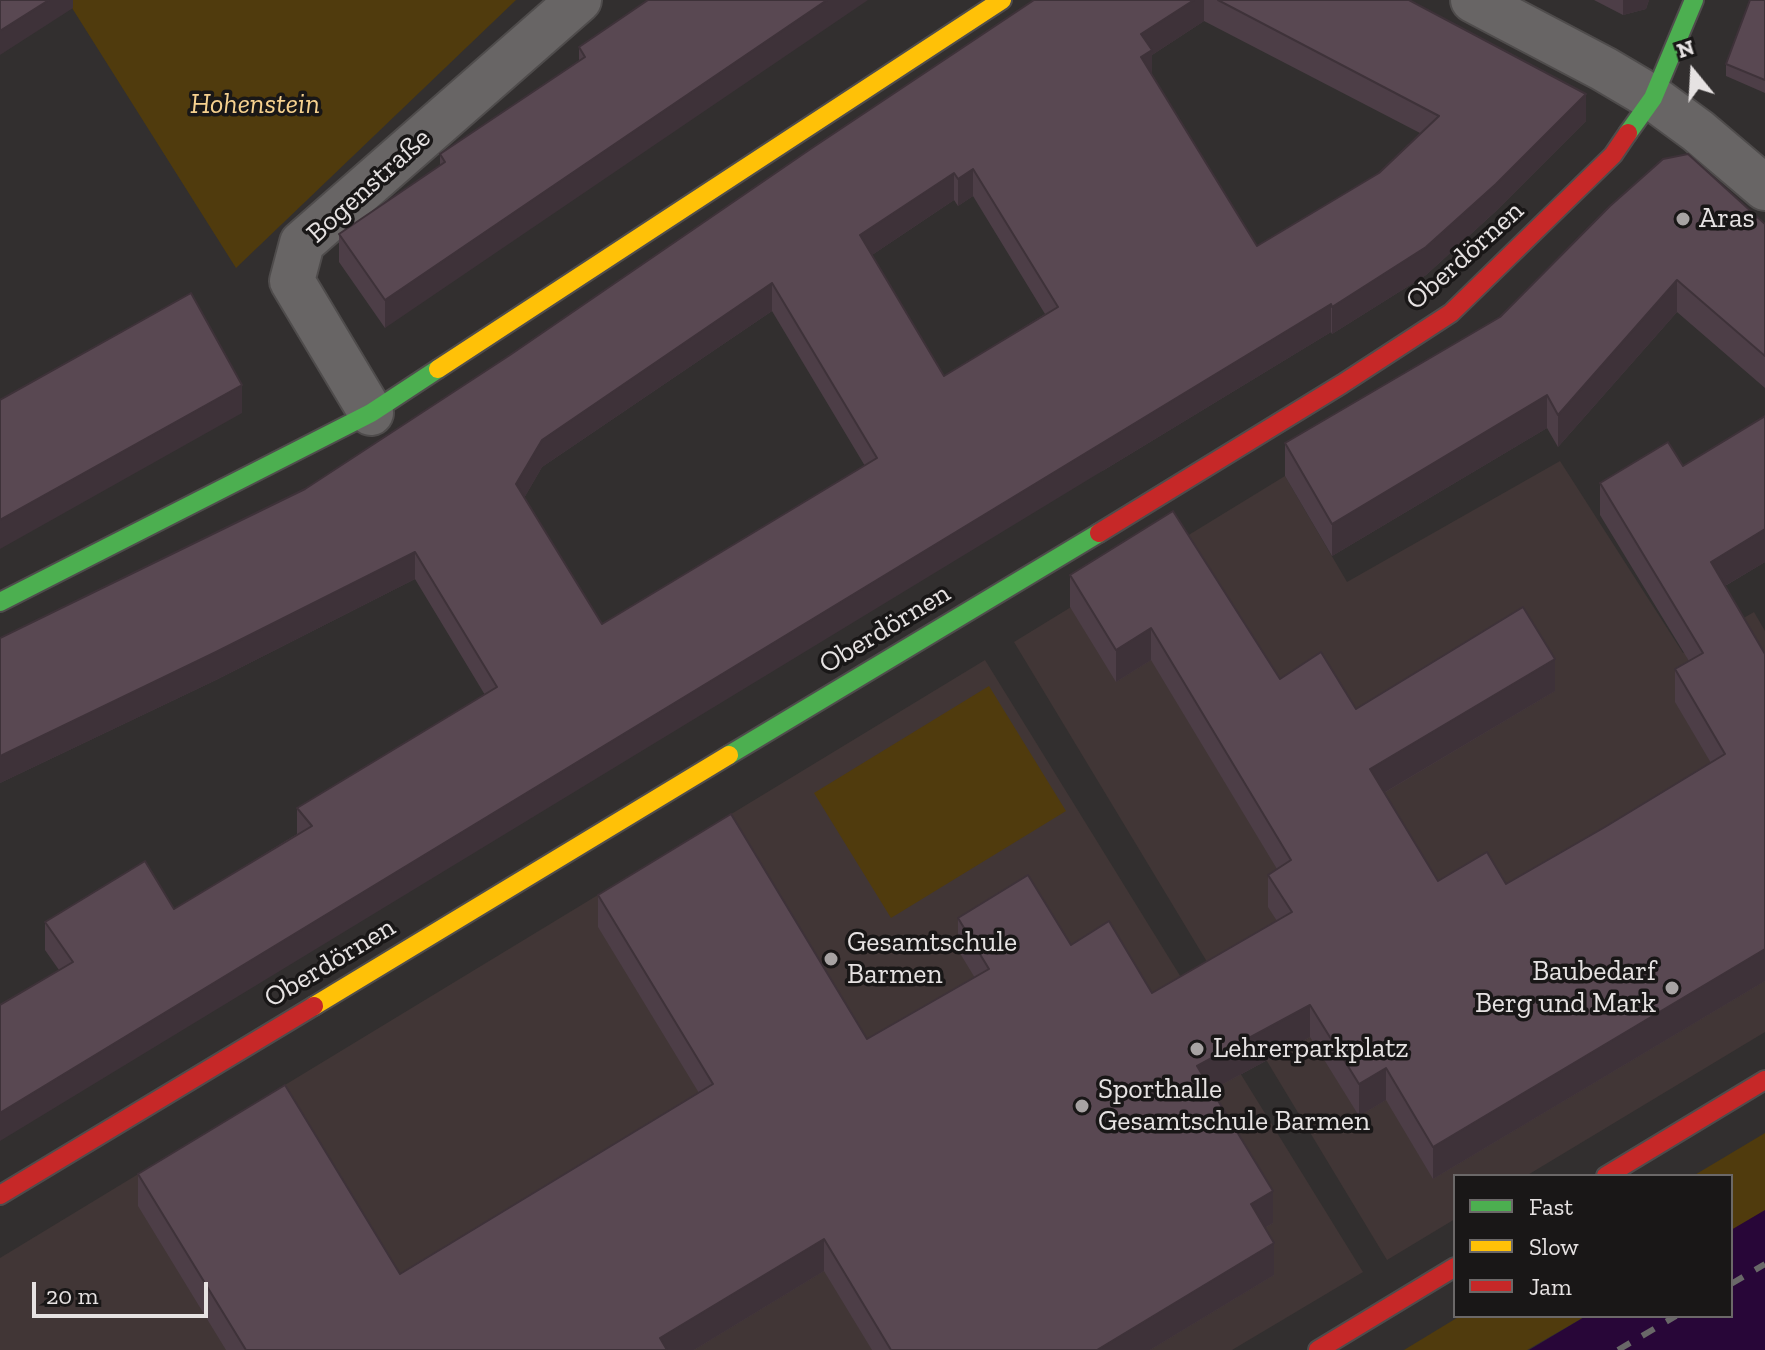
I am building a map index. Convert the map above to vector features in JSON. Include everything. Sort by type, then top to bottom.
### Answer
[{"type":"street","name":"Bogenstraße","points":[[371,413],[292,281],[302,243],[579,0]]},
{"type":"street","points":[[0,602],[371,413],[1002,0]]},
{"type":"street","points":[[1473,0],[1653,98],[1698,131],[1765,188]]},
{"type":"street","name":"Oberdörnen","points":[[0,1195],[1150,502],[1451,313],[1613,155],[1653,98],[1694,0]]},
{"type":"street","points":[[1609,1174],[1765,1080]]},
{"type":"street","points":[[1318,1350],[1453,1268]]},
{"type":"shaded area","points":[[1560,461],[1683,653],[1754,612],[1765,631],[1765,1032],[1529,1174],[1453,1174],[1453,1220],[1387,1260],[1014,642],[1285,476],[1347,582]]},
{"type":"shaded area","name":"Gesamtschule Barmen","points":[[985,660],[1363,1272],[1232,1350],[0,1350],[0,1258]]},
{"type":"shaded area","points":[[1765,1210],[1765,1350],[1529,1350],[1583,1318],[1733,1318],[1733,1229]]},
{"type":"green space","name":"Hohenstein","points":[[67,0],[516,0],[236,268]]},
{"type":"green space","points":[[989,686],[1066,811],[891,918],[814,793]]},
{"type":"green space","points":[[1765,1133],[1765,1212],[1733,1231],[1733,1174],[1696,1174]]},
{"type":"green space","points":[[1457,1318],[1583,1318],[1527,1350],[1404,1350]]},
{"type":"building","points":[[0,0],[49,0],[0,31]]},
{"type":"building","points":[[648,0],[827,0],[385,300],[339,234],[445,162],[440,154],[585,57],[579,47]]},
{"type":"building","points":[[1034,0],[1194,0],[1141,34],[1152,50],[1141,57],[1257,246],[1379,173],[1439,116],[1218,0],[1409,0],[1586,94],[1496,184],[1426,247],[1332,307],[1331,304],[0,1113],[0,1005],[73,962],[45,922],[145,861],[174,909],[312,826],[297,808],[497,687],[415,552],[0,756],[0,638],[305,489],[510,355]],"holes":[[[973,169],[1058,307],[944,376],[860,235],[954,173],[958,179]],[[772,283],[877,458],[602,624],[516,484],[542,440]]]},
{"type":"building","points":[[1750,0],[1765,0],[1765,80],[1726,64]]},
{"type":"building","points":[[1688,154],[1765,224],[1765,356],[1677,280],[1558,415],[1547,395],[1332,524],[1285,443],[1500,317],[1610,206],[1663,159]]},
{"type":"building","points":[[191,293],[242,385],[0,520],[0,400]]},
{"type":"building","points":[[1765,416],[1765,529],[1711,562],[1765,654],[1765,949],[1433,1147],[1386,1068],[1359,1084],[1310,1005],[1197,1066],[1273,1191],[1251,1204],[1274,1243],[1097,1350],[891,1350],[824,1239],[660,1338],[667,1350],[246,1350],[138,1174],[285,1085],[400,1274],[713,1084],[598,895],[731,814],[867,1039],[989,969],[958,918],[1028,875],[1071,945],[1109,921],[1152,993],[1292,912],[1268,875],[1291,860],[1151,628],[1116,650],[1070,575],[1173,511],[1280,679],[1321,652],[1356,709],[1523,607],[1555,659],[1370,769],[1438,881],[1487,852],[1506,884],[1725,754],[1675,669],[1703,653],[1600,483],[1668,442],[1683,466]]},
{"type":"railway","points":[[1733,1283],[1765,1264]]},
{"type":"railway","points":[[1618,1350],[1673,1318]]},
{"type":"traffic: fast","points":[[1628,133],[1653,98],[1694,0]]},
{"type":"traffic: fast","points":[[0,602],[371,413],[438,369]]},
{"type":"traffic: fast","points":[[729,755],[1099,533]]},
{"type":"traffic: slow","points":[[438,369],[1002,0]]},
{"type":"traffic: slow","points":[[314,1006],[729,755]]},
{"type":"traffic: jam","points":[[1099,533],[1342,384],[1451,313],[1613,155],[1628,133]]},
{"type":"traffic: jam","points":[[0,1195],[314,1006]]},
{"type":"traffic: jam","points":[[1609,1174],[1765,1080]]},
{"type":"traffic: jam","points":[[1318,1350],[1453,1268]]},
{"type":"place","name":"Aras","points":[[1683,219]]},
{"type":"place","name":"Gesamtschule Barmen","points":[[831,959]]},
{"type":"place","name":"Baubedarf Berg und Mark","points":[[1672,988]]},
{"type":"place","name":"Lehrerparkplatz","points":[[1197,1049]]},
{"type":"place","name":"Sporthalle Gesamtschule Barmen","points":[[1082,1106]]}]
